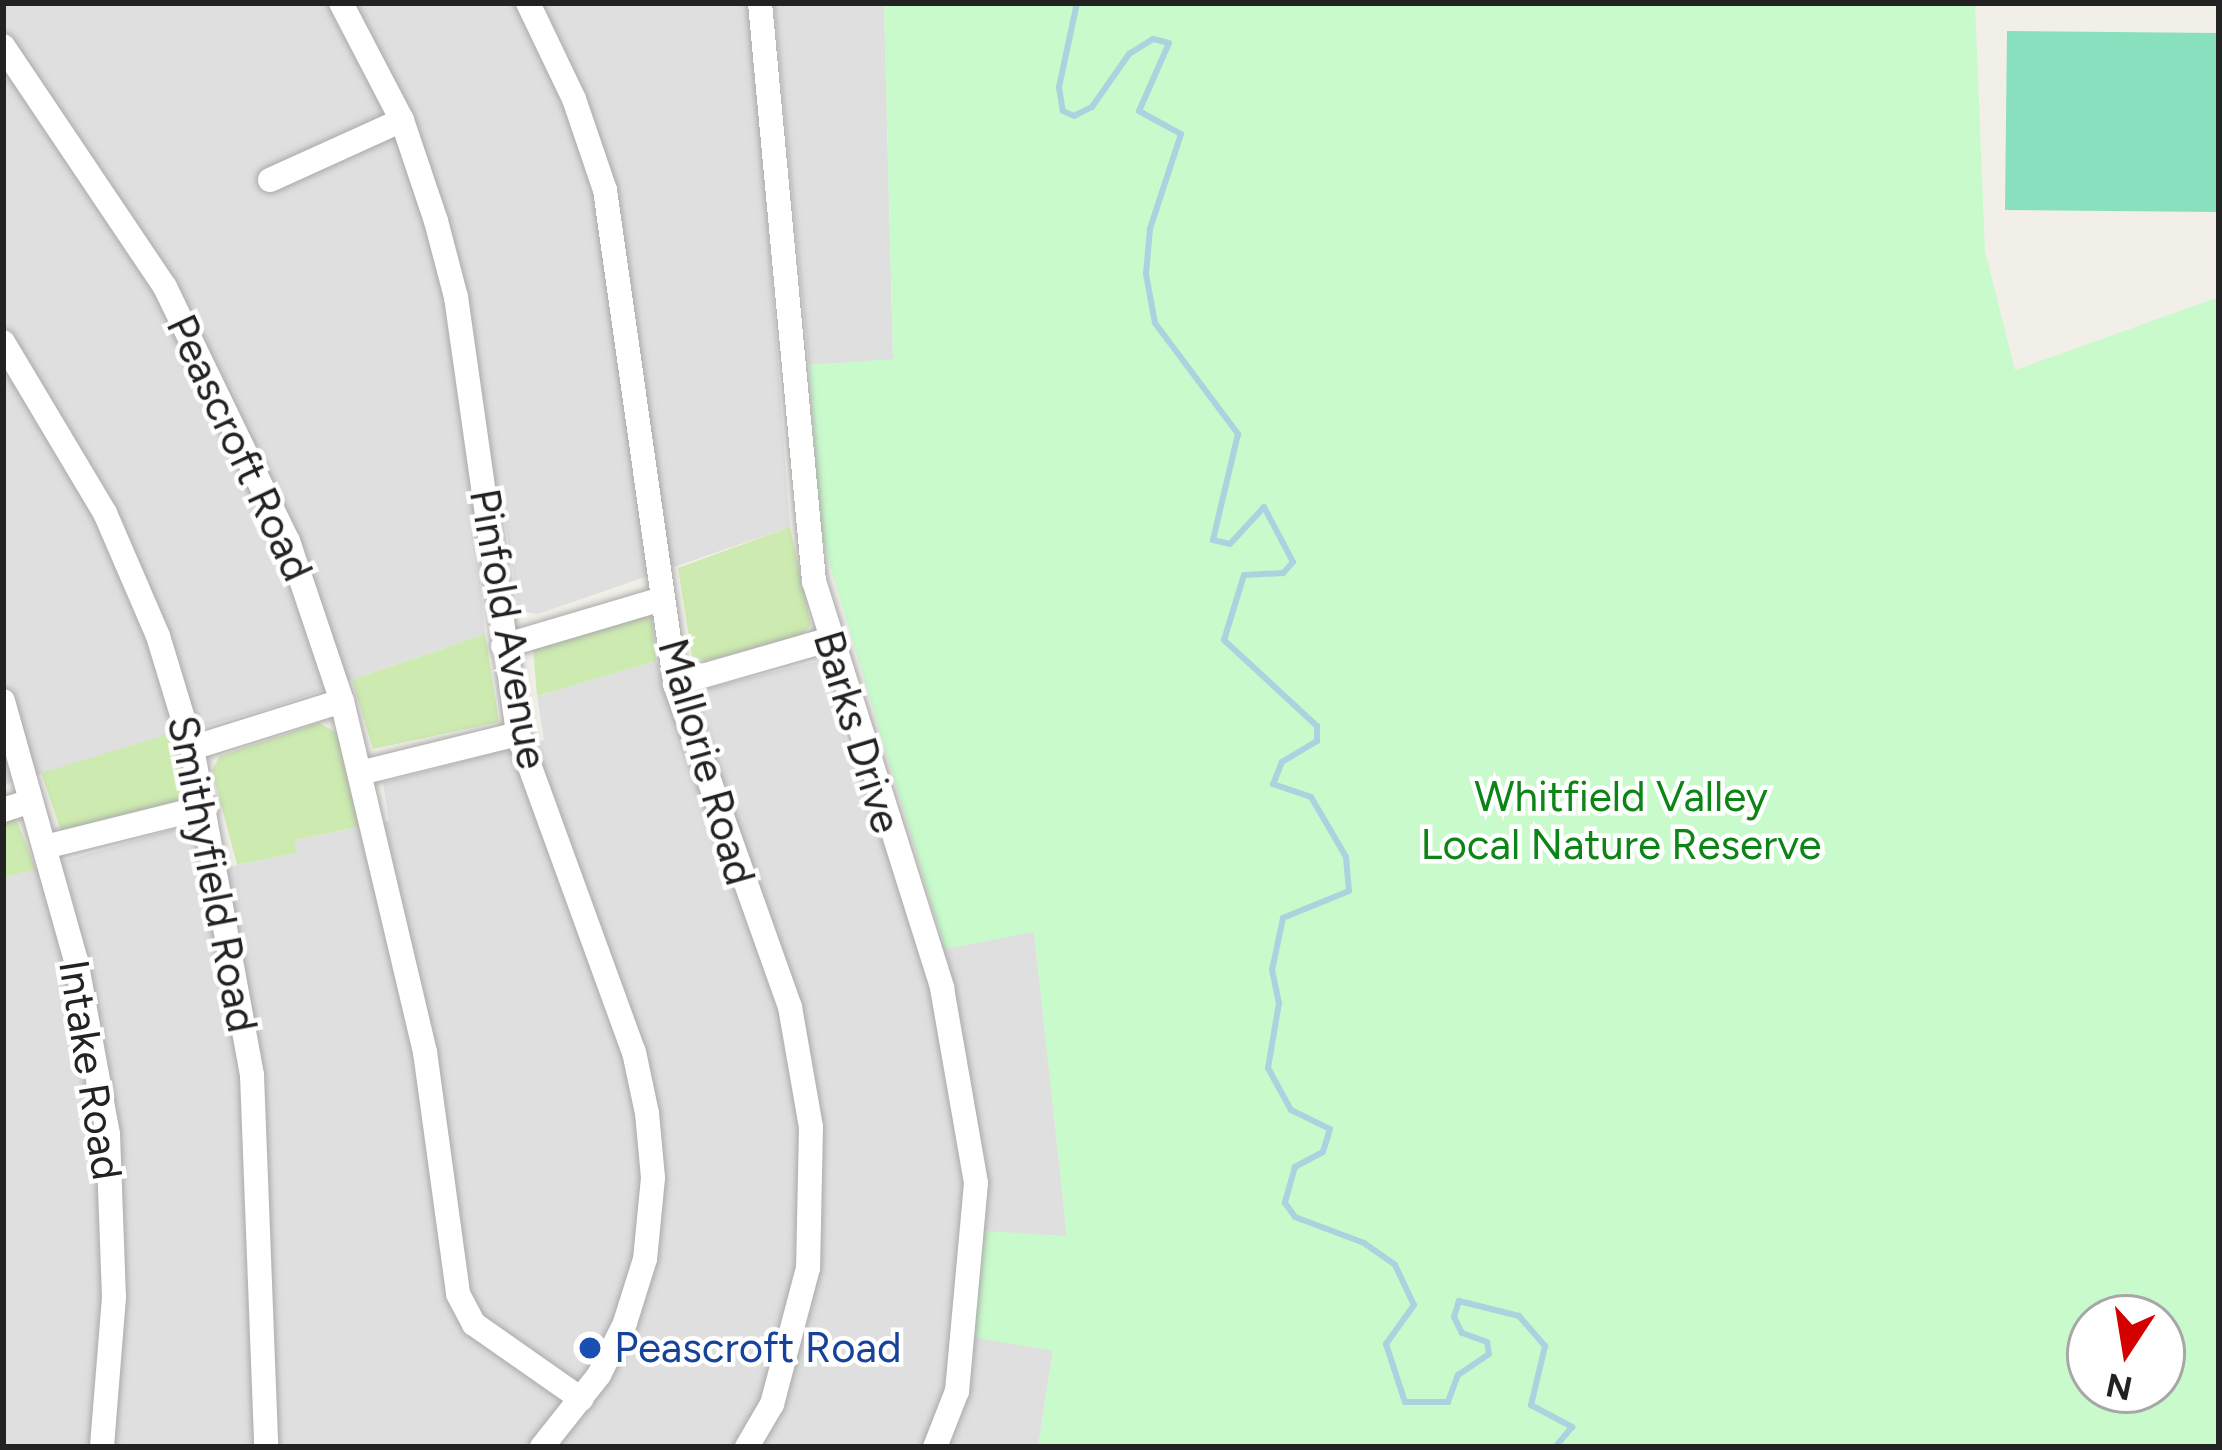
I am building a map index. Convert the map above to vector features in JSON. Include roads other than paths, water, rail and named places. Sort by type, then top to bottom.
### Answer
[{"type":"street","name":"Pinfold Avenue","points":[[341,3],[402,120],[455,297],[518,734],[634,1052],[653,1178],[645,1258],[625,1323],[549,1445]]},
{"type":"street","name":"Mallorie Road","points":[[528,3],[574,99],[605,190],[675,684],[790,1007],[811,1127],[808,1268],[772,1405],[747,1447]]},
{"type":"street","name":"Barks Drive","points":[[760,3],[803,520],[827,640],[943,988],[976,1183],[957,1391],[935,1447]]},
{"type":"street","name":"Peascroft Road","points":[[3,46],[165,287],[288,541],[342,701],[425,1052],[458,1294],[474,1324],[581,1399]]},
{"type":"street","points":[[270,180],[402,120]]},
{"type":"street","name":"Smithyfield Road","points":[[3,342],[105,513],[158,636],[192,748],[253,1075],[266,1447]]},
{"type":"street","points":[[503,646],[662,599]]},
{"type":"street","points":[[675,684],[827,640]]},
{"type":"street","name":"Intake Road","points":[[3,701],[76,960],[108,1134],[114,1297],[102,1447]]},
{"type":"street","points":[[192,748],[342,701]]},
{"type":"street","points":[[360,773],[518,734]]},
{"type":"street","points":[[3,810],[31,800]]},
{"type":"street","points":[[45,847],[206,807]]},
{"type":"waterway","points":[[1077,3],[1059,87],[1063,111],[1074,116],[1092,107],[1129,54],[1153,39],[1169,43],[1139,111],[1181,134],[1150,229],[1146,274],[1155,323],[1238,434],[1213,540],[1230,544],[1264,507],[1293,562],[1283,573],[1244,575],[1224,640],[1317,726],[1317,741],[1282,762],[1273,784],[1311,797],[1346,857],[1349,891],[1283,918],[1272,970],[1279,1003],[1268,1068],[1291,1110],[1330,1129],[1323,1152],[1295,1167],[1285,1203],[1295,1217],[1364,1243],[1395,1265],[1414,1305],[1386,1344],[1405,1402],[1448,1402],[1458,1375],[1489,1354],[1487,1342],[1462,1333],[1454,1317],[1459,1301],[1519,1316],[1545,1346],[1531,1405],[1572,1427],[1555,1447]]},
{"type":"place","name":"Peascroft Road","points":[[590,1348]]},
{"type":"park label","name":"Whitfield Valley Local Nature Reserve","points":[[1621,821]]}]
